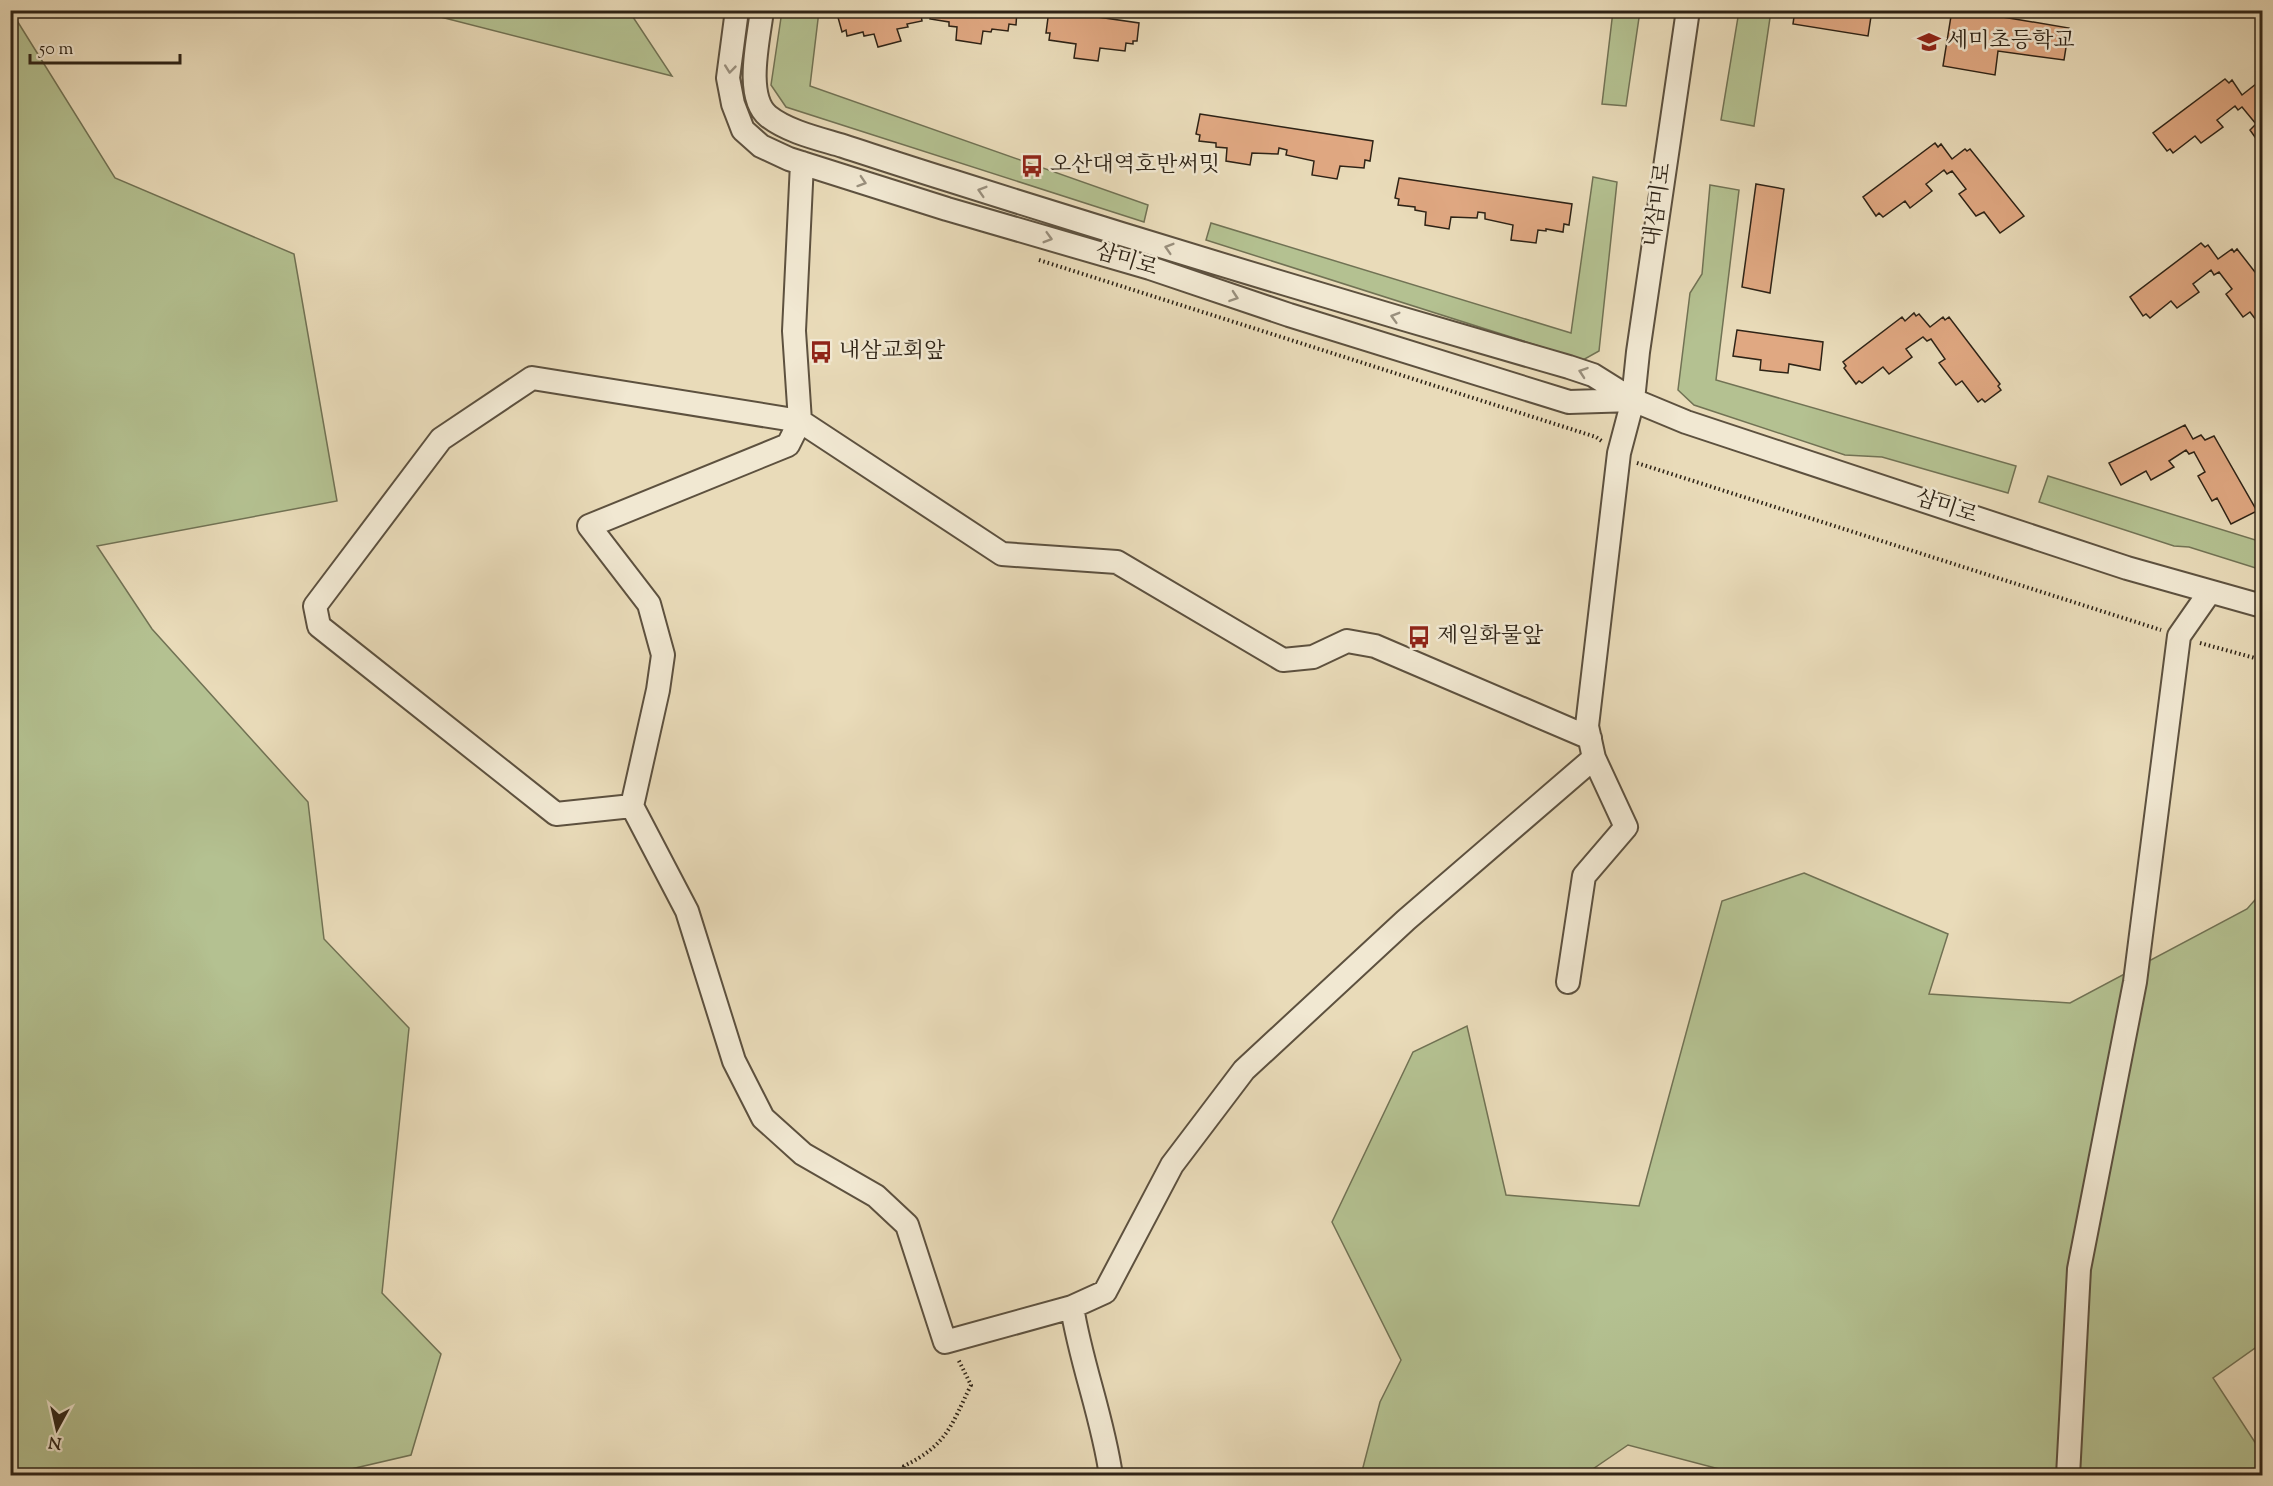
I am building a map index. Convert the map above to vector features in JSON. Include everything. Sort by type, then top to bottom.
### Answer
[{"type":"street","name":"삼미로","points":[[737,10],[728,78],[733,105],[743,130],[761,146],[802,163],[946,209],[1150,268],[1289,315],[1569,402],[1633,400]]},
{"type":"street","name":"삼미로","points":[[762,10],[755,71],[756,98],[767,115],[789,127],[934,175],[1322,296],[1569,367],[1593,375],[1633,400],[1686,422],[2127,568],[2262,606]]},
{"type":"street","name":"내삼미로","points":[[1592,748],[1587,726],[1619,453],[1633,400],[1688,10]]},
{"type":"street","points":[[802,163],[794,331],[800,421],[788,445],[589,526],[649,604],[663,655],[658,690],[632,806],[687,911],[734,1061],[763,1118],[803,1154],[876,1196],[907,1225],[945,1342],[1072,1307],[1105,1292],[1172,1165],[1244,1070],[1592,748]]},
{"type":"street","points":[[632,806],[556,814],[319,626],[315,606],[441,439],[532,378],[800,421],[1002,555],[1117,562],[1283,660],[1313,657],[1347,641],[1376,646],[1592,748],[1626,827],[1584,876],[1568,982]]},
{"type":"street","points":[[2068,1476],[2079,1269],[2135,982],[2180,636],[2210,592]]},
{"type":"street","points":[[1072,1307],[1107,1449],[1111,1476]]},
{"type":"path","points":[[902,1476],[904,1466],[924,1456],[948,1434],[971,1385],[955,1354],[945,1342]]},
{"type":"green space","points":[[11,11],[115,178],[294,254],[337,501],[97,546],[152,629],[308,802],[324,939],[409,1028],[382,1293],[441,1354],[411,1455],[321,1476],[11,1475]]},
{"type":"green space","points":[[417,11],[629,11],[672,76]]},
{"type":"green space","points":[[782,11],[819,11],[810,86],[1148,205],[1144,222],[786,107],[771,85]]},
{"type":"green space","points":[[1613,11],[1640,11],[1626,106],[1602,104]]},
{"type":"green space","points":[[1739,11],[1771,11],[1754,126],[1721,120]]},
{"type":"green space","points":[[1593,177],[1617,182],[1599,351],[1583,360],[1206,240],[1211,223],[1571,333]]},
{"type":"green space","points":[[1710,185],[1739,190],[1716,380],[2016,466],[2008,493],[1882,457],[1845,455],[1694,405],[1678,390],[1690,293],[1702,274]]},
{"type":"green space","points":[[2048,476],[2262,542],[2262,570],[2189,547],[2174,546],[2039,502]]},
{"type":"green space","points":[[1804,873],[1948,934],[1929,994],[2070,1003],[2247,909],[2262,892],[2262,1343],[2213,1378],[2262,1453],[2262,1475],[1742,1475],[1628,1445],[1584,1475],[1361,1475],[1380,1402],[1401,1360],[1332,1222],[1413,1052],[1467,1026],[1506,1195],[1639,1206],[1722,901]]},
{"type":"building","points":[[836,10],[1017,10],[1016,25],[1009,24],[1008,31],[992,29],[991,32],[983,31],[981,44],[956,40],[957,27],[949,26],[949,22],[930,19],[931,15],[926,14],[921,15],[922,21],[897,29],[901,41],[878,47],[874,34],[864,36],[863,32],[847,36],[846,30],[842,32]]},
{"type":"building","points":[[1049,10],[1139,23],[1137,41],[1133,41],[1133,44],[1126,43],[1125,51],[1100,48],[1098,61],[1074,58],[1076,44],[1049,40],[1050,33],[1046,33]]},
{"type":"building","points":[[1795,10],[1872,10],[1868,36],[1793,24]]},
{"type":"building","points":[[1952,10],[1985,10],[1985,14],[2069,28],[2064,60],[1998,51],[1995,75],[1943,66]]},
{"type":"building","points":[[2225,79],[2229,83],[2232,80],[2242,95],[2256,84],[2257,87],[2261,84],[2262,147],[2250,130],[2256,124],[2242,107],[2238,110],[2235,106],[2217,120],[2223,127],[2201,143],[2195,136],[2173,153],[2170,149],[2167,151],[2153,133]]},
{"type":"building","points":[[1200,114],[1373,141],[1370,161],[1365,160],[1364,168],[1340,166],[1337,179],[1312,175],[1314,161],[1286,155],[1287,150],[1279,148],[1278,154],[1252,153],[1250,165],[1226,161],[1227,148],[1216,147],[1216,143],[1199,141],[1200,135],[1196,134]]},
{"type":"building","points":[[1935,143],[1938,147],[1941,144],[1952,159],[1965,149],[1967,151],[1970,149],[2024,216],[2000,233],[1984,212],[1976,216],[1959,194],[1966,189],[1952,171],[1947,174],[1944,170],[1926,184],[1932,191],[1910,208],[1905,201],[1883,217],[1879,213],[1876,216],[1863,197]]},
{"type":"building","points":[[1399,178],[1572,204],[1569,225],[1564,224],[1563,232],[1538,230],[1536,243],[1511,240],[1513,225],[1485,219],[1485,213],[1478,212],[1477,218],[1451,217],[1449,229],[1425,225],[1426,212],[1415,210],[1415,207],[1398,205],[1399,199],[1395,198]]},
{"type":"building","points":[[1756,184],[1784,189],[1770,293],[1742,287]]},
{"type":"building","points":[[2201,243],[2205,247],[2208,245],[2218,259],[2232,249],[2234,252],[2237,249],[2262,281],[2262,328],[2250,312],[2243,317],[2226,294],[2232,289],[2219,272],[2214,275],[2211,270],[2193,284],[2199,292],[2177,308],[2171,301],[2150,318],[2146,314],[2143,316],[2130,297]]},
{"type":"building","points":[[1914,313],[1916,316],[1919,314],[1930,327],[1943,317],[1945,320],[1949,317],[2000,384],[1998,386],[2001,390],[1985,402],[1982,399],[1978,402],[1962,381],[1956,385],[1939,363],[1945,359],[1931,339],[1927,341],[1923,337],[1906,349],[1912,357],[1889,374],[1883,367],[1862,383],[1859,381],[1856,384],[1844,368],[1846,366],[1843,362],[1902,317],[1905,321]]},
{"type":"building","points":[[1737,330],[1823,342],[1820,370],[1789,364],[1788,373],[1760,370],[1761,360],[1733,356]]},
{"type":"building","points":[[2185,425],[2193,439],[2201,435],[2205,440],[2214,436],[2257,511],[2231,524],[2217,498],[2212,501],[2198,476],[2205,472],[2194,452],[2189,454],[2186,450],[2169,461],[2174,467],[2151,480],[2146,471],[2121,485],[2109,463]]},
{"type":"place","name":"세미초등학교","points":[[1929,42]]},
{"type":"place","name":"오산대역호반써밋","points":[[1032,166]]},
{"type":"place","name":"내삼교회앞","points":[[821,352]]},
{"type":"place","name":"제일화물앞","points":[[1419,637]]}]
